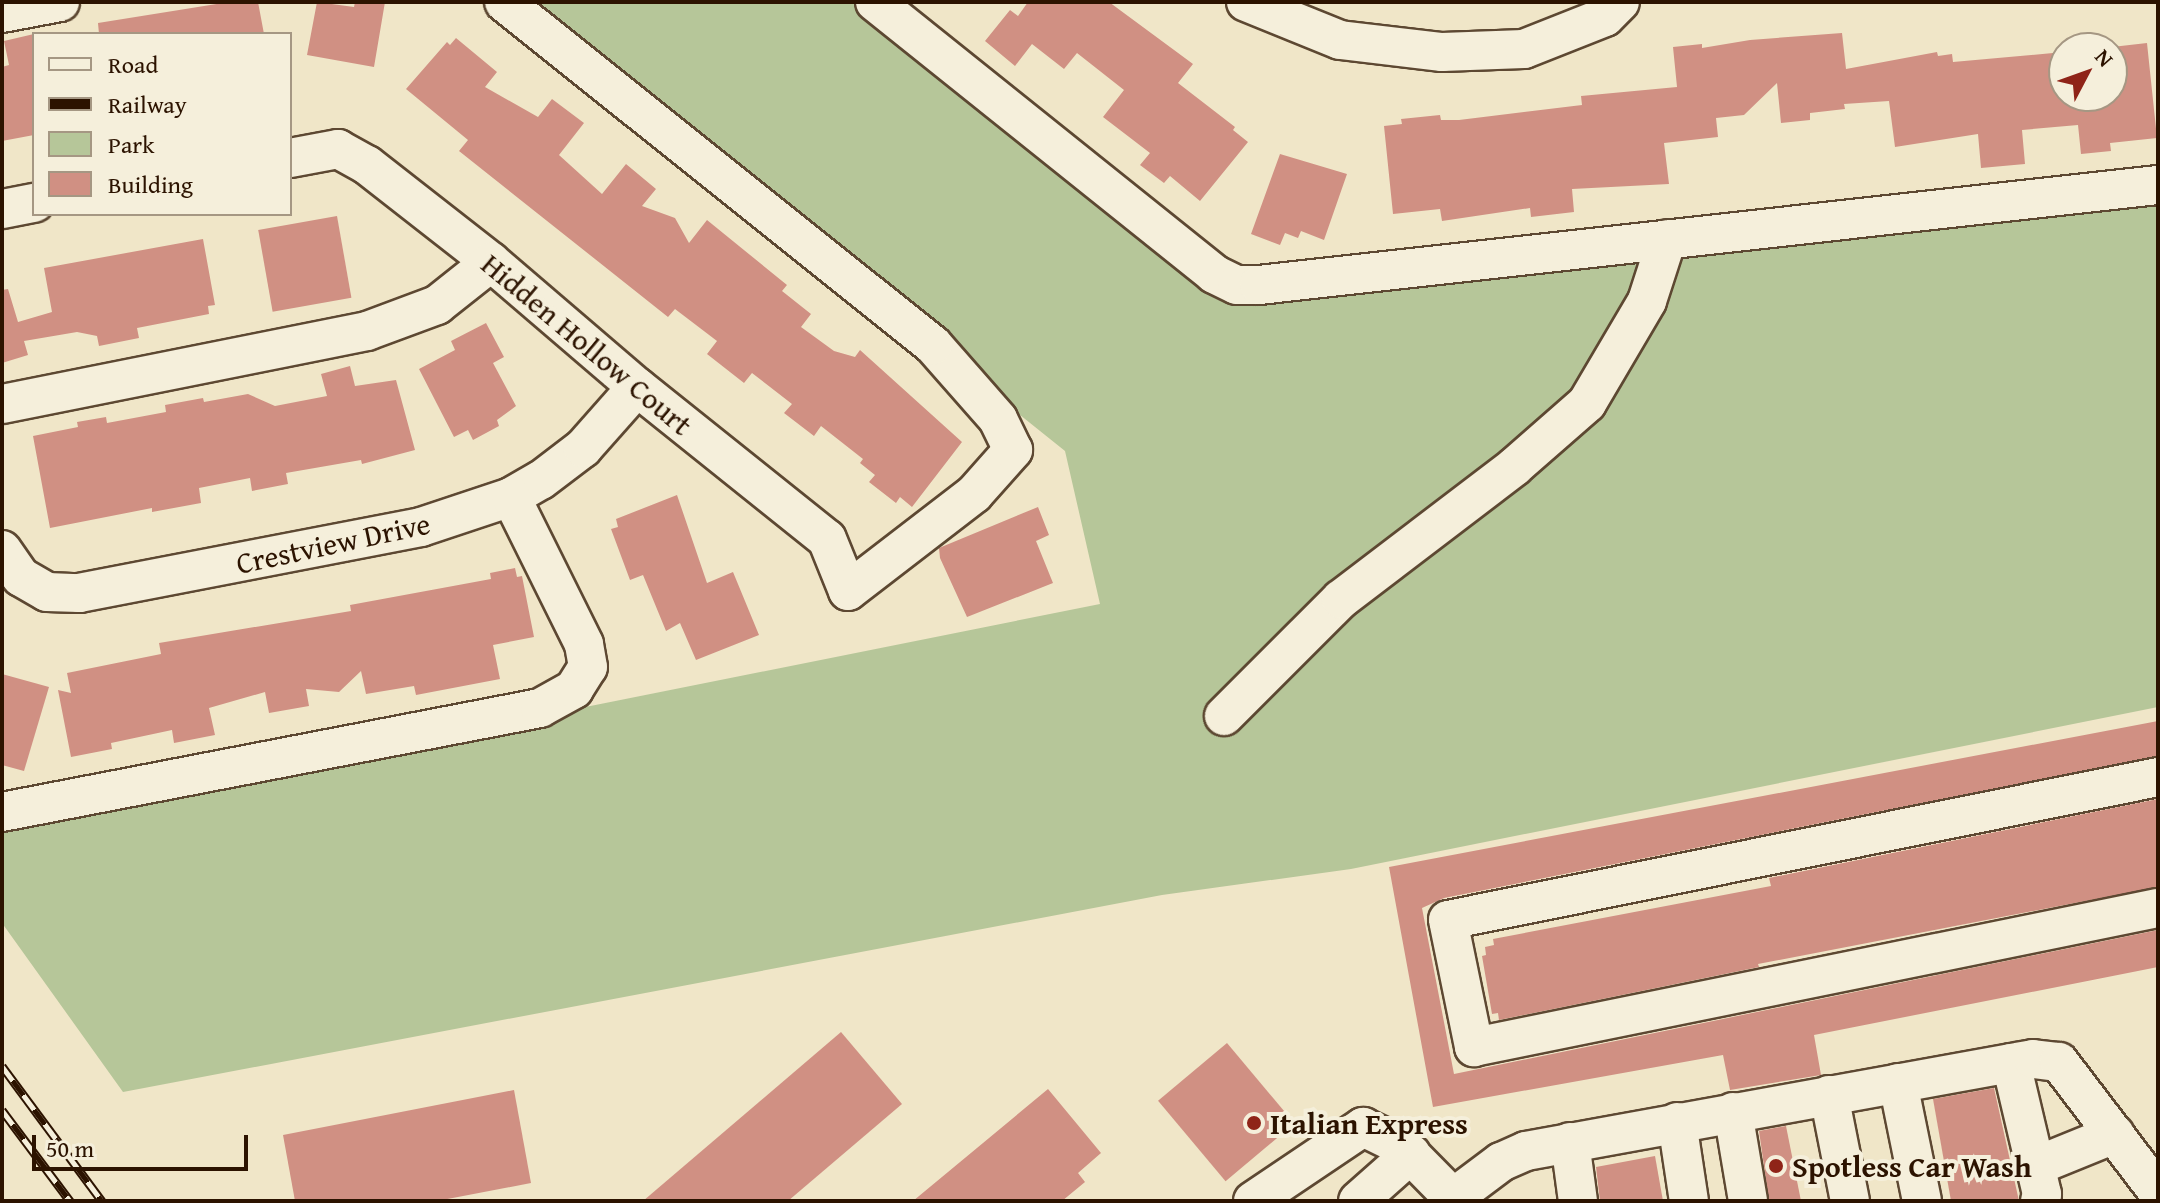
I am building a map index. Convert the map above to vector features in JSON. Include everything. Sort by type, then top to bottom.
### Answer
[{"type":"street","points":[[2,13],[60,2]]},
{"type":"street","name":"Hidden Hollow Court","points":[[292,158],[338,149],[367,165],[491,262],[637,387],[827,539],[848,591],[974,494],[1013,450],[998,419],[933,345],[504,2]]},
{"type":"street","points":[[875,2],[1214,274],[1237,285],[2158,185]]},
{"type":"street","points":[[1246,2],[1340,40],[1442,52],[1524,49],[1605,17],[1620,2]]},
{"type":"street","points":[[2,209],[32,203]]},
{"type":"street","points":[[1224,716],[1341,599],[1514,467],[1587,403],[1647,301],[1667,239]]},
{"type":"street","points":[[2,404],[367,331],[437,305],[491,262]]},
{"type":"street","name":"Crestview Drive","points":[[2,550],[21,577],[47,592],[79,593],[421,527],[511,497],[583,448],[637,387]]},
{"type":"street","points":[[2,812],[540,708],[574,689],[588,667],[584,644],[511,497]]},
{"type":"street","points":[[2158,777],[1448,920],[1474,1047],[2158,908]]},
{"type":"street","points":[[1253,1201],[1363,1127],[1406,1150],[1454,1200],[1501,1162],[1526,1151],[2033,1059],[2059,1062],[2158,1192]]},
{"type":"street","points":[[2011,1063],[2038,1183],[2115,1134]]},
{"type":"street","points":[[1898,1083],[1922,1201]]},
{"type":"street","points":[[1829,1095],[1850,1201]]},
{"type":"street","points":[[1733,1112],[1748,1201]]},
{"type":"street","points":[[1677,1122],[1689,1201]]},
{"type":"street","points":[[1570,1142],[1578,1201]]},
{"type":"street","points":[[1361,1200],[1406,1150]]},
{"type":"green space","points":[[504,2],[856,2],[1227,300],[2158,199],[2158,707],[1351,869],[1162,895],[123,1092],[2,923],[2,824],[1100,604],[1065,451]]},
{"type":"building","points":[[229,2],[258,2],[264,32],[99,32],[98,23]]},
{"type":"building","points":[[317,2],[354,7],[355,2],[385,2],[374,67],[307,55]]},
{"type":"building","points":[[1028,2],[1109,2],[1193,64],[1178,83],[1235,127],[1233,130],[1248,142],[1200,201],[1170,176],[1164,183],[1140,165],[1150,153],[1103,117],[1124,90],[1077,53],[1064,69],[1032,44],[1015,66],[985,41],[1010,10],[1018,16]]},
{"type":"building","points":[[1842,33],[1846,69],[1937,52],[1938,56],[1952,54],[1953,62],[2048,53],[2048,112],[2128,112],[2128,45],[2147,43],[2157,138],[2110,143],[2111,151],[2081,154],[2078,125],[2022,130],[2025,164],[1981,168],[1978,134],[1895,147],[1889,101],[1844,104],[1845,109],[1810,113],[1810,120],[1781,123],[1777,83],[1744,115],[1716,118],[1718,137],[1664,143],[1669,184],[1572,189],[1574,212],[1531,217],[1530,208],[1442,221],[1440,209],[1393,214],[1384,126],[1402,124],[1401,119],[1440,115],[1441,120],[1459,120],[1582,105],[1581,96],[1677,87],[1673,47],[1702,44],[1702,48],[1750,40]]},
{"type":"building","points":[[32,34],[32,135],[2,141],[2,67],[9,65],[4,41]]},
{"type":"building","points":[[456,38],[497,72],[485,87],[538,117],[552,99],[584,123],[559,155],[602,194],[626,164],[656,189],[642,206],[675,218],[689,243],[707,220],[787,285],[782,291],[811,314],[801,327],[834,351],[855,357],[860,350],[962,442],[912,507],[900,497],[896,503],[869,482],[875,475],[860,463],[863,459],[821,426],[814,436],[784,413],[792,404],[752,373],[744,383],[707,354],[717,341],[675,309],[668,317],[459,151],[468,140],[406,89],[447,42],[450,45]]},
{"type":"building","points":[[1280,154],[1347,174],[1324,240],[1301,231],[1298,238],[1285,233],[1280,245],[1251,234]]},
{"type":"building","points":[[337,216],[351,298],[273,312],[258,230]]},
{"type":"building","points":[[203,239],[215,305],[208,306],[209,314],[137,328],[139,338],[99,346],[97,336],[77,332],[24,341],[28,355],[2,363],[2,290],[8,289],[18,322],[52,312],[44,268]]},
{"type":"building","points":[[486,323],[504,357],[493,363],[516,406],[497,420],[499,426],[473,440],[468,430],[454,437],[419,369],[455,350],[451,341]]},
{"type":"building","points":[[350,366],[355,386],[396,380],[415,450],[362,464],[361,460],[286,473],[288,484],[252,491],[250,478],[199,488],[201,503],[152,512],[152,508],[50,528],[33,436],[78,427],[77,422],[106,417],[107,423],[166,412],[165,405],[203,398],[204,402],[248,394],[275,406],[327,396],[321,374]]},
{"type":"building","points":[[677,495],[707,583],[733,572],[759,635],[696,660],[680,623],[666,631],[643,575],[630,580],[611,529],[618,527],[616,519]]},
{"type":"building","points":[[1038,507],[1049,535],[1036,541],[1053,583],[967,617],[940,558],[939,548]]},
{"type":"building","points":[[515,568],[517,577],[522,576],[534,637],[493,645],[500,679],[416,695],[414,686],[366,694],[361,671],[339,692],[306,689],[309,706],[269,713],[265,692],[209,708],[215,735],[174,743],[172,730],[111,743],[112,749],[71,757],[58,690],[71,693],[67,673],[161,654],[159,643],[351,611],[350,605],[491,579],[490,573]]},
{"type":"building","points":[[2,674],[49,687],[24,771],[2,765]]},
{"type":"building","points":[[2158,721],[2158,756],[1444,898],[1422,908],[1454,1074],[2158,930],[2158,967],[1814,1035],[1821,1075],[1730,1090],[1723,1055],[1433,1107],[1389,867]]},
{"type":"building","points":[[2158,799],[2158,887],[1758,964],[1759,967],[1499,1020],[1498,1013],[1492,1014],[1482,956],[1486,955],[1485,947],[1494,945],[1493,939],[1771,886],[1769,878]]},
{"type":"building","points":[[841,1032],[902,1104],[788,1201],[643,1201]]},
{"type":"building","points":[[1227,1043],[1294,1123],[1226,1181],[1158,1101]]},
{"type":"building","points":[[1994,1088],[2019,1201],[1951,1201],[1933,1099]]},
{"type":"building","points":[[1048,1089],[1101,1153],[1078,1173],[1085,1182],[1062,1201],[913,1201]]},
{"type":"building","points":[[514,1090],[531,1183],[437,1201],[295,1201],[283,1135]]},
{"type":"building","name":"Spotless Car Wash","points":[[1786,1126],[1801,1201],[1769,1201],[1759,1131]]},
{"type":"building","points":[[1655,1156],[1663,1201],[1600,1201],[1596,1167]]},
{"type":"railway","points":[[2,1066],[102,1201]]},
{"type":"railway","points":[[2,1110],[70,1201]]},
{"type":"place","name":"Italian Express","points":[[1254,1123]]},
{"type":"place","name":"Spotless Car Wash","points":[[1776,1166]]}]
